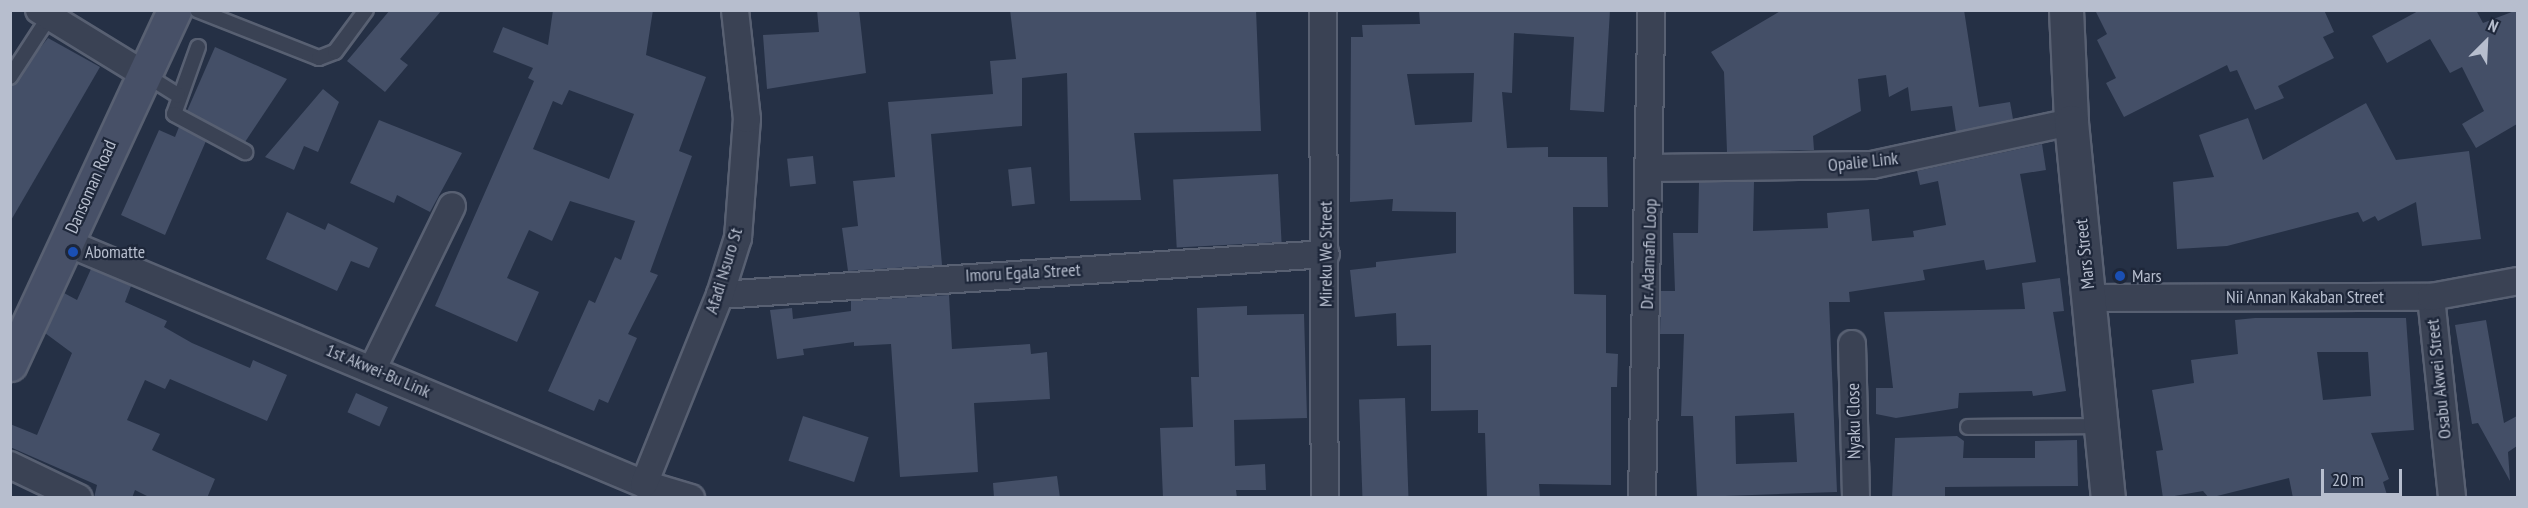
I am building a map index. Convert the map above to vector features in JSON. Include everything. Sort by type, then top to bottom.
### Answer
[{"type":"main road","name":"Dansoman Road","points":[[10,364],[142,73],[174,10]]},
{"type":"street","name":"Afadi Nsuro St","points":[[644,484],[720,295],[738,238],[747,170],[735,10]]},
{"type":"street","name":"Mireku We Street","points":[[1323,10],[1326,254],[1325,498]]},
{"type":"street","name":"Dr. Adamafio Loop","points":[[1642,498],[1652,168],[1651,10]]},
{"type":"street","name":"Mars Street","points":[[2066,10],[2071,122],[2108,498]]},
{"type":"street","points":[[44,14],[142,73]]},
{"type":"street","name":"Opalie Link","points":[[1652,168],[1872,165],[2071,122]]},
{"type":"street","points":[[373,368],[452,206]]},
{"type":"street","name":"1st Akwei-Bu Link","points":[[66,242],[373,368],[644,484],[691,498]]},
{"type":"street","name":"Imoru Egala Street","points":[[720,295],[1326,254]]},
{"type":"street","name":"Nii Annan Kakaban Street","points":[[2090,298],[2431,297],[2517,281]]},
{"type":"street","name":"Osabu Akwei Street","points":[[2431,297],[2452,498]]},
{"type":"street","name":"Nyaku Close","points":[[1852,344],[1856,498]]},
{"type":"street","points":[[10,465],[79,498]]},
{"type":"lane","points":[[196,10],[318,58],[335,52],[366,10]]},
{"type":"lane","points":[[10,76],[44,14]]},
{"type":"lane","points":[[198,46],[178,95],[174,114],[178,120],[245,152]]},
{"type":"lane","points":[[142,73],[178,95]]},
{"type":"lane","points":[[1968,428],[2102,426]]},
{"type":"building","points":[[390,10],[442,10],[400,59],[408,65],[385,92],[347,61]]},
{"type":"building","points":[[553,10],[653,10],[646,55],[706,77],[679,151],[692,156],[650,272],[658,275],[628,334],[637,338],[608,403],[599,399],[594,411],[548,391],[589,300],[595,303],[615,257],[621,260],[635,221],[570,201],[552,241],[529,230],[507,278],[539,292],[517,342],[435,306],[534,81],[528,78],[533,68],[493,52],[503,27],[548,45]],"holes":[[[569,90],[634,114],[609,179],[533,149],[553,101],[562,105]]]},
{"type":"building","points":[[817,10],[859,10],[866,73],[767,89],[763,35],[819,32]]},
{"type":"building","points":[[1010,10],[1256,10],[1261,131],[1134,133],[1141,200],[1070,201],[1067,73],[1022,78],[1022,126],[931,134],[942,265],[848,271],[842,228],[858,226],[853,181],[895,177],[888,102],[993,94],[990,61],[1016,59]]},
{"type":"building","points":[[1419,10],[1610,10],[1604,112],[1570,110],[1574,37],[1514,33],[1512,93],[1502,92],[1507,148],[1548,147],[1548,157],[1607,157],[1608,207],[1573,207],[1574,294],[1606,295],[1606,353],[1618,354],[1617,387],[1611,387],[1611,485],[1539,484],[1540,498],[1487,498],[1485,433],[1478,433],[1478,410],[1431,411],[1431,345],[1397,346],[1396,313],[1355,317],[1350,270],[1376,267],[1376,262],[1456,253],[1456,212],[1392,211],[1393,199],[1350,202],[1351,37],[1363,37],[1362,25],[1420,24]],"holes":[[[1474,73],[1472,122],[1415,125],[1407,74]]]},
{"type":"building","points":[[1782,10],[1964,10],[1979,107],[2010,102],[2013,119],[1956,132],[1952,106],[1911,111],[1908,87],[1889,97],[1886,75],[1858,79],[1861,111],[1813,136],[1814,150],[1727,152],[1724,72],[1711,52]]},
{"type":"building","points":[[2095,10],[2324,10],[2334,32],[2323,37],[2334,58],[2278,86],[2284,98],[2255,110],[2237,70],[2230,72],[2227,65],[2124,117],[2106,83],[2116,78],[2097,40],[2107,34]]},
{"type":"building","points":[[2420,10],[2476,10],[2483,23],[2517,10],[2517,124],[2476,148],[2462,124],[2484,111],[2462,67],[2450,73],[2430,39],[2387,63],[2372,36]]},
{"type":"building","points":[[48,38],[100,67],[10,222],[10,86]]},
{"type":"building","points":[[215,47],[287,79],[245,142],[187,111]]},
{"type":"building","points":[[323,89],[339,102],[318,152],[304,146],[294,170],[265,157]]},
{"type":"building","points":[[2366,103],[2396,160],[2469,151],[2481,239],[2422,246],[2416,202],[2378,221],[2375,216],[2363,222],[2358,212],[2227,246],[2177,249],[2173,182],[2214,177],[2199,135],[2248,118],[2263,160]]},
{"type":"building","points":[[379,120],[462,153],[430,212],[397,195],[394,203],[350,183]]},
{"type":"building","points":[[179,127],[206,141],[165,235],[121,215],[159,130],[175,137]]},
{"type":"building","points":[[2042,144],[2046,170],[2020,174],[2036,262],[1986,270],[1984,260],[1923,270],[1925,280],[1849,292],[1850,302],[1829,302],[1837,492],[1697,497],[1693,416],[1681,416],[1684,334],[1660,334],[1661,291],[1675,291],[1673,233],[1698,233],[1699,182],[1754,182],[1753,231],[1828,228],[1827,213],[1869,209],[1872,241],[1914,237],[1913,231],[1946,225],[1938,181],[1920,185],[1917,171]],"holes":[[[1794,413],[1797,462],[1736,464],[1735,416]]]},
{"type":"building","points":[[813,156],[816,184],[790,187],[787,159]]},
{"type":"building","points":[[1031,167],[1035,204],[1012,206],[1008,169]]},
{"type":"building","points":[[1278,174],[1282,242],[1177,247],[1173,179]]},
{"type":"building","points":[[287,212],[325,230],[328,223],[378,248],[369,268],[351,261],[337,291],[266,259]]},
{"type":"building","points":[[91,269],[131,286],[125,302],[167,321],[164,327],[192,343],[250,368],[253,360],[287,375],[267,421],[170,379],[165,389],[145,380],[127,420],[160,434],[152,450],[215,479],[207,498],[151,498],[135,490],[132,498],[94,498],[97,485],[10,447],[10,424],[37,435],[72,353],[45,333],[64,293],[77,300]]},
{"type":"building","points":[[2060,278],[2064,311],[2053,312],[2066,391],[2033,396],[2032,391],[1959,393],[1958,408],[1896,418],[1876,414],[1876,388],[1893,388],[1884,312],[2025,309],[2022,283]]},
{"type":"building","points":[[949,295],[952,349],[1030,344],[1031,354],[1047,352],[1050,399],[974,403],[978,472],[900,477],[891,344],[854,346],[854,342],[803,349],[804,355],[777,359],[770,310],[792,308],[793,319],[851,311],[851,301]]},
{"type":"building","points":[[1247,306],[1247,315],[1304,314],[1307,418],[1234,420],[1235,466],[1265,464],[1266,490],[1236,490],[1237,498],[1163,498],[1160,428],[1193,427],[1191,377],[1199,377],[1197,308]]},
{"type":"building","points":[[2406,318],[2414,430],[2371,433],[2389,479],[2383,482],[2388,498],[2293,498],[2289,478],[2209,498],[2203,491],[2163,498],[2156,451],[2163,450],[2152,390],[2194,383],[2191,360],[2238,354],[2235,320]],"holes":[[[2317,352],[2368,352],[2371,396],[2323,400]]]},
{"type":"building","points":[[2486,320],[2504,423],[2517,416],[2517,446],[2508,452],[2510,481],[2478,423],[2472,424],[2455,325]]},
{"type":"building","points":[[356,393],[388,407],[379,426],[347,412]]},
{"type":"building","points":[[1405,398],[1408,498],[1362,498],[1359,400]]},
{"type":"building","points":[[803,416],[869,437],[854,482],[788,461]]},
{"type":"building","points":[[1957,436],[1964,441],[1963,458],[2035,458],[2035,441],[2077,440],[2078,486],[1945,487],[1945,498],[1892,498],[1895,438]]},
{"type":"building","points":[[1057,476],[1060,498],[994,498],[993,483]]},
{"type":"place","name":"Abomatte","points":[[73,252]]},
{"type":"place","name":"Mars","points":[[2120,276]]}]
